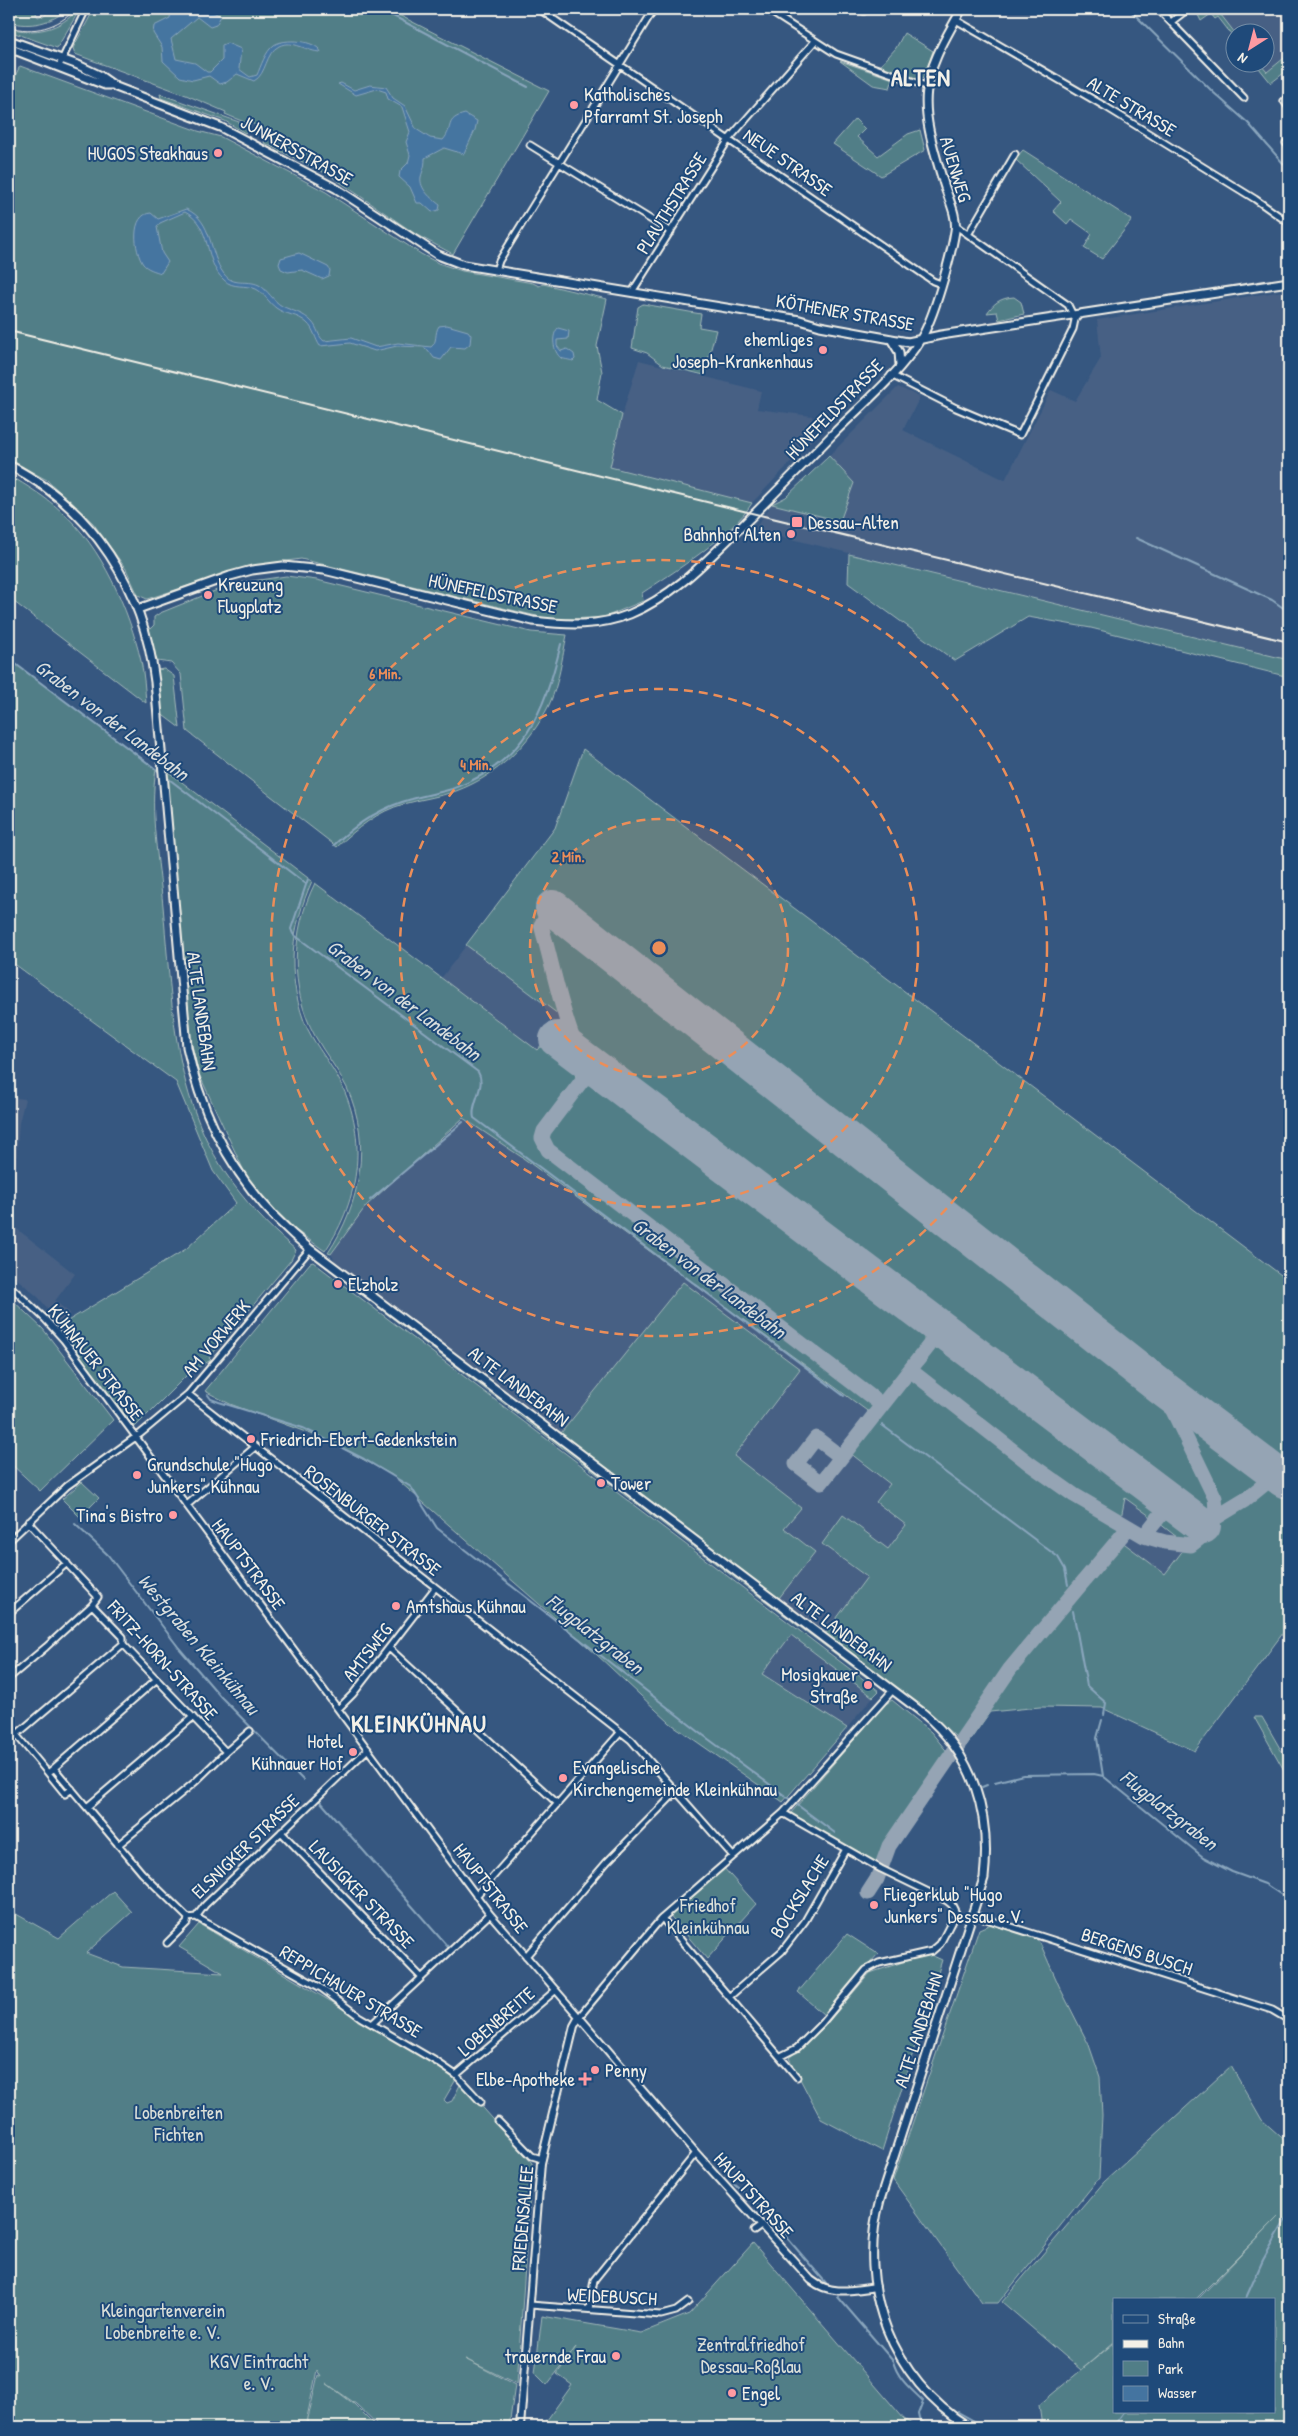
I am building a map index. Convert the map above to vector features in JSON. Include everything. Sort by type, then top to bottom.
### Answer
[{"type":"main road","name":"AUENWEG","points":[[920,341],[941,284],[956,226],[929,137],[924,104],[926,86],[933,63],[962,9]]},
{"type":"main road","name":"JUNKERSSTRASSE","points":[[9,40],[60,62]]},
{"type":"main road","name":"JUNKERSSTRASSE","points":[[9,48],[92,71],[112,85],[226,130],[326,182],[428,250],[455,262]]},
{"type":"main road","name":"KÖTHENER STRASSE","points":[[455,262],[800,320],[820,326],[908,342],[920,341],[941,335],[1289,282]]},
{"type":"main road","points":[[891,339],[899,352],[900,365]]},
{"type":"main road","name":"HÜNEFELDSTRASSE","points":[[138,609],[230,576],[252,570],[283,566],[324,570],[534,621],[582,625],[628,615],[669,593],[697,570],[900,365],[920,341]]},
{"type":"main road","name":"ALTE LANDEBAHN","points":[[9,465],[54,493],[84,520],[111,555],[138,609],[151,656],[187,1047],[197,1088],[214,1132],[239,1174],[277,1221],[310,1249],[927,1716],[947,1735],[964,1760],[976,1786],[985,1819],[987,1849],[984,1878],[974,1915],[878,2209],[872,2251],[876,2287],[889,2335],[907,2369],[932,2399],[969,2427]]},
{"type":"street","points":[[60,62],[86,9]]},
{"type":"street","name":"NEUE STRASSE","points":[[539,9],[935,282],[941,284]]},
{"type":"street","points":[[496,270],[498,261],[560,164],[654,9]]},
{"type":"street","points":[[766,9],[846,59],[926,86]]},
{"type":"street","points":[[1158,9],[1244,98]]},
{"type":"street","points":[[1171,22],[1188,9]]},
{"type":"street","name":"ALTE STRASSE","points":[[956,20],[1114,112],[1254,198],[1289,223]]},
{"type":"street","name":"PLAUTHSTRASSE","points":[[632,292],[729,139],[815,41]]},
{"type":"street","points":[[1289,97],[1284,101],[1289,108]]},
{"type":"street","points":[[530,145],[671,232]]},
{"type":"street","points":[[969,233],[1016,154]]},
{"type":"street","points":[[891,374],[919,390],[1015,435],[1020,435],[1074,328],[1074,315],[1068,305],[969,233],[956,226]]},
{"type":"street","name":"AM VORWERK","points":[[9,1541],[78,1477],[136,1437],[188,1394],[310,1249]]},
{"type":"street","name":"KÜHNAUER STRASSE","points":[[9,1286],[56,1331],[136,1437]]},
{"type":"street","name":"ROSENBURGER STRASSE","points":[[188,1394],[631,1740],[733,1856]]},
{"type":"street","name":"HAUPTSTRASSE","points":[[136,1437],[490,1914],[696,2153],[806,2276],[820,2286],[841,2292],[876,2287]]},
{"type":"street","points":[[187,1505],[255,1447]]},
{"type":"street","name":"FRITZ-HORN-STRASSE","points":[[28,1522],[98,1597],[92,1604],[123,1637],[123,1644],[226,1752]]},
{"type":"street","points":[[9,1614],[67,1563]]},
{"type":"street","name":"AMTSWEG","points":[[338,1709],[354,1694],[435,1588]]},
{"type":"street","points":[[9,1678],[92,1604]]},
{"type":"street","points":[[16,1735],[123,1644]]},
{"type":"street","points":[[389,1648],[558,1804]]},
{"type":"street","points":[[48,1773],[157,1679]]},
{"type":"street","points":[[579,2017],[662,1918],[783,1813],[893,1690]]},
{"type":"street","points":[[87,1808],[193,1717]]},
{"type":"street","points":[[9,1726],[65,1794],[72,1789]]},
{"type":"street","points":[[118,1845],[195,1782],[250,1731]]},
{"type":"street","points":[[476,1896],[620,1733]]},
{"type":"street","name":"ELSNIGKER STRASSE","points":[[167,1943],[187,1923],[188,1918],[196,1917],[205,1905],[368,1749]]},
{"type":"street","points":[[54,1768],[142,1873],[188,1918]]},
{"type":"street","points":[[526,1956],[607,1862],[676,1792]]},
{"type":"street","points":[[781,2056],[797,2048],[822,2024],[866,1970],[879,1963],[932,1951],[940,1944],[955,1918],[956,1909],[947,1901],[881,1869],[783,1813]]},
{"type":"street","name":"LAUSIGKER STRASSE","points":[[281,1832],[421,1977]]},
{"type":"street","name":"BOCKSLACHE","points":[[730,1997],[782,1951],[804,1921],[846,1849]]},
{"type":"street","points":[[372,2024],[490,1914]]},
{"type":"street","name":"BERGENS BUSCH","points":[[974,1915],[1272,2010],[1289,2020]]},
{"type":"street","name":"REPPICHAUER STRASSE","points":[[196,1917],[321,1988],[372,2024],[418,2050],[456,2076],[482,2102]]},
{"type":"street","points":[[662,1918],[797,2077]]},
{"type":"street","name":"LOBENBREITE","points":[[456,2076],[556,1990]]},
{"type":"street","name":"FRIEDENSALLEE","points":[[520,2427],[542,2159],[574,2026],[579,2017]]},
{"type":"street","points":[[498,2121],[532,2156],[542,2159]]},
{"type":"street","points":[[589,2309],[594,2280],[696,2153]]},
{"type":"street","points":[[754,2231],[761,2226]]},
{"type":"street","name":"WEIDEBUSCH","points":[[530,2305],[661,2315],[676,2311],[688,2302]]},
{"type":"shaded area","points":[[1229,9],[1289,9],[1289,54],[1276,65],[1276,22],[1226,22],[1221,15]]},
{"type":"shaded area","points":[[1289,290],[1289,660],[754,530],[772,504],[840,521],[854,483],[829,456],[898,387],[920,397],[903,430],[1005,480],[1051,390],[1075,401],[1101,358],[1097,320]]},
{"type":"shaded area","points":[[639,360],[761,391],[757,409],[812,416],[815,437],[752,503],[610,467],[622,415]]},
{"type":"shaded area","points":[[583,749],[1289,1281],[1289,1625],[1193,1747],[1103,1708],[1040,1707],[990,1712],[963,1751],[945,1726],[926,1710],[340,1269],[331,1254],[366,1206],[463,1118],[474,1078],[405,1026],[555,828]]},
{"type":"shaded area","points":[[9,1097],[25,1099],[19,1123],[12,1225],[75,1274],[55,1301],[70,1313],[61,1325],[39,1298],[9,1272]]},
{"type":"shaded area","points":[[791,1635],[873,1697],[847,1728],[762,1674]]},
{"type":"green space","points":[[9,9],[34,9],[38,17],[42,15],[43,17],[52,9],[55,11],[57,9],[68,9],[48,21],[33,24],[17,24],[9,22]]},
{"type":"green space","points":[[80,9],[57,48],[9,31],[9,28],[28,31],[46,29],[63,22]]},
{"type":"green space","points":[[94,9],[387,9],[549,91],[453,254],[417,235],[331,176],[264,143],[267,136],[253,130],[256,126],[252,123],[249,127],[244,122],[225,114],[226,112],[186,95],[75,54],[73,48]]},
{"type":"green space","points":[[1195,9],[1229,9],[1221,15],[1226,22],[1226,27],[1218,17],[1215,19],[1211,14],[1201,21]]},
{"type":"green space","points":[[904,33],[933,51],[924,77],[915,81],[880,66],[896,48]]},
{"type":"green space","points":[[1289,54],[1289,69],[1271,83],[1262,72],[1276,72],[1276,65]]},
{"type":"green space","points":[[840,61],[893,79],[890,88],[873,85]]},
{"type":"green space","points":[[20,66],[198,131],[221,137],[326,192],[421,254],[438,263],[462,271],[533,283],[539,286],[543,284],[607,299],[597,346],[602,372],[597,400],[622,415],[610,467],[752,503],[731,528],[717,540],[686,564],[642,593],[643,601],[605,617],[553,620],[301,559],[250,566],[147,599],[138,595],[126,569],[93,523],[47,480],[9,460],[9,88]]},
{"type":"green space","points":[[160,94],[239,122],[248,130],[245,133],[225,121],[161,98]]},
{"type":"green space","points":[[855,119],[865,129],[857,137],[878,156],[908,134],[920,130],[925,150],[881,176],[833,144]]},
{"type":"green space","points":[[1023,150],[1132,220],[1102,259],[1084,248],[1092,234],[1071,219],[1067,224],[1053,211],[1061,202],[1015,159]]},
{"type":"green space","points":[[1014,297],[1021,302],[1024,314],[999,320],[997,312],[987,313],[998,302]]},
{"type":"green space","points":[[643,304],[701,314],[699,327],[716,330],[704,375],[663,365],[647,353],[632,348],[638,307]]},
{"type":"green space","points":[[829,456],[854,483],[840,521],[772,504],[786,497]]},
{"type":"green space","points":[[9,475],[62,512],[90,543],[101,561],[112,580],[136,641],[143,672],[146,703],[9,598]]},
{"type":"green space","points":[[849,554],[1289,660],[1289,677],[1091,628],[1028,617],[955,661],[848,583]]},
{"type":"green space","points":[[286,576],[317,580],[531,632],[567,635],[558,680],[549,705],[532,733],[522,745],[511,757],[485,777],[456,791],[404,804],[385,811],[360,827],[337,847],[187,731],[181,674],[171,663],[157,661],[149,630],[154,625],[154,617],[160,613],[232,584]]},
{"type":"green space","points":[[9,659],[156,769],[154,820],[172,1007],[179,1052],[189,1094],[204,1135],[226,1174],[256,1212],[296,1250],[291,1260],[209,1358],[211,1360],[190,1372],[135,1427],[79,1354],[61,1325],[186,1249],[236,1203],[213,1171],[176,1082],[9,960]]},
{"type":"green space","points":[[164,669],[174,676],[180,728],[160,713],[157,670]]},
{"type":"green space","points":[[583,749],[1289,1281],[1289,1625],[1195,1751],[1102,1708],[1040,1707],[990,1712],[966,1746],[926,1710],[825,1634],[867,1577],[822,1544],[843,1515],[888,1549],[906,1525],[876,1502],[890,1484],[850,1453],[931,1349],[948,1347],[1159,1506],[1160,1512],[1154,1519],[1125,1498],[1117,1538],[1165,1574],[1187,1545],[1159,1523],[1164,1515],[1170,1514],[1197,1535],[1209,1519],[556,1026],[562,1017],[466,945],[555,828]]},
{"type":"green space","points":[[166,770],[312,881],[299,916],[293,950],[293,967],[298,1003],[307,1028],[337,1076],[347,1098],[354,1120],[357,1143],[353,1188],[347,1209],[325,1251],[287,1224],[250,1184],[199,1074],[189,1033]]},
{"type":"green space","points":[[315,883],[537,1050],[544,1042],[574,1065],[576,1079],[584,1085],[600,1084],[924,1328],[924,1343],[870,1413],[523,1158],[463,1118],[366,1206],[331,1254],[328,1253],[348,1214],[355,1193],[361,1151],[355,1109],[347,1088],[315,1036],[301,999],[297,979],[296,959],[301,920]]},
{"type":"green space","points":[[315,1259],[319,1260],[508,1403],[506,1405]]},
{"type":"green space","points":[[313,1262],[879,1691],[873,1697],[791,1635],[762,1674],[847,1728],[783,1802],[670,1723],[596,1654],[392,1475],[327,1440],[230,1404],[205,1391],[310,1263]]},
{"type":"green space","points":[[683,1282],[800,1369],[734,1456],[801,1508],[784,1528],[815,1552],[779,1598],[561,1433]]},
{"type":"green space","points":[[9,1297],[43,1329],[113,1420],[40,1491],[9,1462]]},
{"type":"green space","points":[[510,1404],[871,1677],[870,1680],[508,1407]]},
{"type":"green space","points":[[82,1482],[99,1498],[80,1517],[62,1499]]},
{"type":"green space","points":[[892,1700],[931,1732],[949,1754],[894,1830],[876,1862],[790,1814],[884,1705]]},
{"type":"green space","points":[[1254,1717],[1262,1717],[1289,1764],[1289,1779]]},
{"type":"green space","name":"Friedhof Kleinkühnau","points":[[722,1866],[756,1904],[707,1959],[668,1913]]},
{"type":"green space","name":"Lobenbreiten Fichten","points":[[113,1891],[132,1912],[86,1953],[123,1967],[223,1973],[179,1947],[199,1924],[458,2076],[444,2100],[447,2103],[452,2101],[461,2083],[532,2163],[517,2384],[465,2359],[515,2385],[509,2427],[380,2427],[356,2404],[326,2383],[354,2404],[377,2427],[306,2427],[318,2375],[321,2377],[317,2370],[305,2427],[9,2427],[9,1910],[59,1938]]},
{"type":"green space","points":[[991,1924],[1032,1936],[1040,1943],[1089,2045],[1100,2077],[1102,2115],[1099,2178],[998,2303],[982,2303],[893,2180],[979,1929]]},
{"type":"green space","points":[[847,1934],[878,1954],[824,2015],[798,1992]]},
{"type":"green space","points":[[931,1955],[942,1960],[882,2151],[821,2119],[789,2058],[824,2027],[870,1973],[918,1957]]},
{"type":"green space","points":[[1231,2066],[1262,2120],[1289,2144],[1289,2427],[1042,2427],[1039,2405],[1113,2344],[1113,2414],[1276,2414],[1276,2298],[1199,2298],[1278,2217],[1197,2298],[1113,2298],[1113,2343],[1081,2370],[1002,2302],[1104,2182]]},
{"type":"green space","name":"Zentralfriedhof Dessau-Roßlau","points":[[753,2243],[904,2419],[916,2427],[542,2427],[572,2385],[557,2374],[576,2347],[547,2385],[535,2373],[542,2316],[641,2333],[689,2314]]},
{"type":"water","points":[[171,9],[207,9],[221,16],[216,25],[210,27],[197,17],[171,39],[176,59],[195,63],[207,72],[210,72],[222,60],[222,45],[227,43],[241,49],[239,69],[250,77],[257,75],[268,51],[279,43],[299,41],[313,45],[321,52],[290,44],[279,46],[271,53],[261,74],[254,81],[237,74],[227,82],[220,84],[209,76],[193,80],[180,77],[163,61],[162,47],[153,33],[154,26],[170,18]]},
{"type":"water","points":[[341,83],[354,90],[370,85],[386,87],[393,98],[405,106],[416,129],[430,138],[443,140],[452,121],[458,116],[465,114],[477,121],[464,154],[444,148],[425,158],[421,177],[422,186],[433,200],[440,205],[439,210],[432,212],[422,203],[417,203],[410,187],[399,177],[400,171],[408,163],[410,155],[406,142],[410,132],[402,107],[388,99],[386,92],[377,89],[356,95],[338,84]]},
{"type":"water","points":[[186,209],[202,221],[219,266],[228,278],[236,282],[259,285],[279,304],[309,319],[324,341],[351,338],[376,347],[398,343],[431,347],[439,326],[447,325],[468,331],[471,335],[470,344],[465,348],[451,347],[441,360],[434,358],[423,347],[397,346],[375,351],[350,343],[320,346],[311,328],[303,320],[276,308],[256,289],[231,284],[224,280],[213,264],[200,226],[194,218],[185,212],[160,223],[157,227],[162,253],[168,262],[161,273],[151,270],[143,264],[136,242],[137,226],[140,220],[144,215],[151,213],[158,219]]},
{"type":"water","points":[[299,253],[328,267],[330,270],[329,276],[322,279],[302,270],[288,272],[281,269],[279,264],[281,258]]},
{"type":"water","points":[[558,328],[569,331],[568,339],[557,340],[557,346],[561,351],[567,349],[574,354],[575,359],[573,361],[561,358],[556,352],[554,335]]},
{"type":"waterway","points":[[380,9],[528,87]]},
{"type":"waterway","points":[[1129,9],[1214,93],[1248,123],[1289,170]]},
{"type":"waterway","points":[[1136,538],[1272,600],[1289,612]]},
{"type":"waterway","points":[[334,845],[361,823],[380,811],[401,802],[452,789],[477,778],[497,765],[514,750],[528,732],[538,713],[547,692],[561,644]]},
{"type":"waterway","name":"Graben von der Landebahn","points":[[9,659],[161,773]]},
{"type":"waterway","name":"Graben von der Landebahn","points":[[165,776],[306,884]]},
{"type":"waterway","name":"Graben von der Landebahn","points":[[308,879],[291,929],[293,934],[478,1072],[481,1083],[474,1106],[474,1118],[844,1396]]},
{"type":"waterway","points":[[370,1200],[463,1122]]},
{"type":"waterway","name":"Flugplatzgraben","points":[[208,1395],[211,1399],[219,1402],[303,1428],[364,1459],[411,1487],[437,1528],[703,1735],[835,1833]]},
{"type":"waterway","name":"Graben von der Landebahn","points":[[882,1425],[1058,1557],[1065,1569],[1068,1585]]},
{"type":"waterway","name":"Westgraben Kleinkühnau","points":[[75,1524],[108,1555],[179,1648],[221,1697],[303,1780]]},
{"type":"waterway","name":"Graben von der Landebahn","points":[[1073,1611],[1087,1686],[1106,1703],[1104,1715]]},
{"type":"waterway","name":"Graben von der Landebahn","points":[[1102,1720],[1097,1738],[1103,1776]]},
{"type":"waterway","name":"Flugplatzgraben","points":[[995,1782],[1023,1775],[1094,1774],[1103,1776],[1203,1857],[1232,1872],[1265,1884],[1289,1900]]},
{"type":"waterway","name":"Flugplatzgraben","points":[[982,1787],[987,1785]]},
{"type":"waterway","name":"Westgraben Kleinkühnau","points":[[320,1801],[448,1947]]},
{"type":"waterway","name":"Westgraben Kleinkühnau","points":[[732,2182],[757,2203],[826,2283]]},
{"type":"waterway","points":[[1246,2298],[1263,2260],[1289,2214]]},
{"type":"waterway","name":"Westgraben Kleinkühnau","points":[[838,2297],[893,2361],[905,2383],[923,2401],[918,2414],[919,2419],[929,2427]]},
{"type":"waterway","points":[[958,2412],[985,2427]]},
{"type":"waterway","points":[[1113,2427],[1123,2414]]},
{"type":"taxiway","points":[[553,908],[541,925],[573,1039],[568,1047]]},
{"type":"taxiway","points":[[593,1066],[544,1131],[542,1138],[548,1150],[882,1405]]},
{"type":"taxiway","points":[[841,1457],[816,1438],[796,1464],[821,1483],[942,1329]]},
{"type":"taxiway","points":[[910,1370],[1030,1464],[1074,1495],[1144,1536],[1171,1502]]},
{"type":"taxiway","points":[[1144,1536],[1165,1542],[1191,1545],[1208,1530],[1214,1520],[1216,1506],[1215,1498],[1162,1388]]},
{"type":"taxiway","points":[[1217,1517],[1245,1500],[1277,1474]]},
{"type":"taxiway","points":[[868,1893],[877,1879],[889,1846],[1010,1669],[1129,1527]]},
{"type":"runway","points":[[553,908],[1162,1388],[1284,1480]]},
{"type":"runway","points":[[557,1039],[1203,1526]]},
{"type":"tram line","points":[[9,27],[27,30],[45,28],[61,21],[76,9]]},
{"type":"railway","points":[[9,331],[772,518],[1289,642]]},
{"type":"place","name":"Katholisches Pfarramt St. Joseph","points":[[574,105]]},
{"type":"place","name":"HUGOS Steakhaus","points":[[218,153]]},
{"type":"place","name":"ehemliges Joseph-Krankenhaus","points":[[823,350]]},
{"type":"place","name":"Dessau-Alten","points":[[797,522]]},
{"type":"place","name":"Bahnhof Alten","points":[[791,534]]},
{"type":"place","name":"Kreuzung Flugplatz","points":[[208,595]]},
{"type":"place","name":"Elzholz","points":[[338,1284]]},
{"type":"place","name":"Friedrich-Ebert-Gedenkstein","points":[[251,1439]]},
{"type":"place","name":"Grundschule \"Hugo Junkers\" Kühnau","points":[[137,1475]]},
{"type":"place","name":"Tower","points":[[601,1483]]},
{"type":"place","name":"Tina's Bistro","points":[[173,1515]]},
{"type":"place","name":"Amtshaus Kühnau","points":[[396,1606]]},
{"type":"place","name":"Mosigkauer Straße","points":[[868,1685]]},
{"type":"place","name":"Hotel Kühnauer Hof","points":[[353,1752]]},
{"type":"place","name":"Evangelische Kirchengemeinde Kleinkühnau","points":[[563,1778]]},
{"type":"place","name":"Fliegerklub \"Hugo Junkers\" Dessau e.V.","points":[[874,1905]]},
{"type":"place","name":"Penny","points":[[595,2070]]},
{"type":"place","name":"Elbe-Apotheke","points":[[585,2079]]},
{"type":"place","name":"trauernde Frau","points":[[616,2356]]},
{"type":"place","name":"Engel","points":[[732,2393]]},
{"type":"district","name":"ALTEN","points":[[921,78]]},
{"type":"district","name":"KLEINKÜHNAU","points":[[419,1724]]},
{"type":"park label","name":"Kleingartenverein Lobenbreite e. V.","points":[[163,2321]]},
{"type":"park label","name":"KGV Eintracht e. V.","points":[[259,2372]]}]
